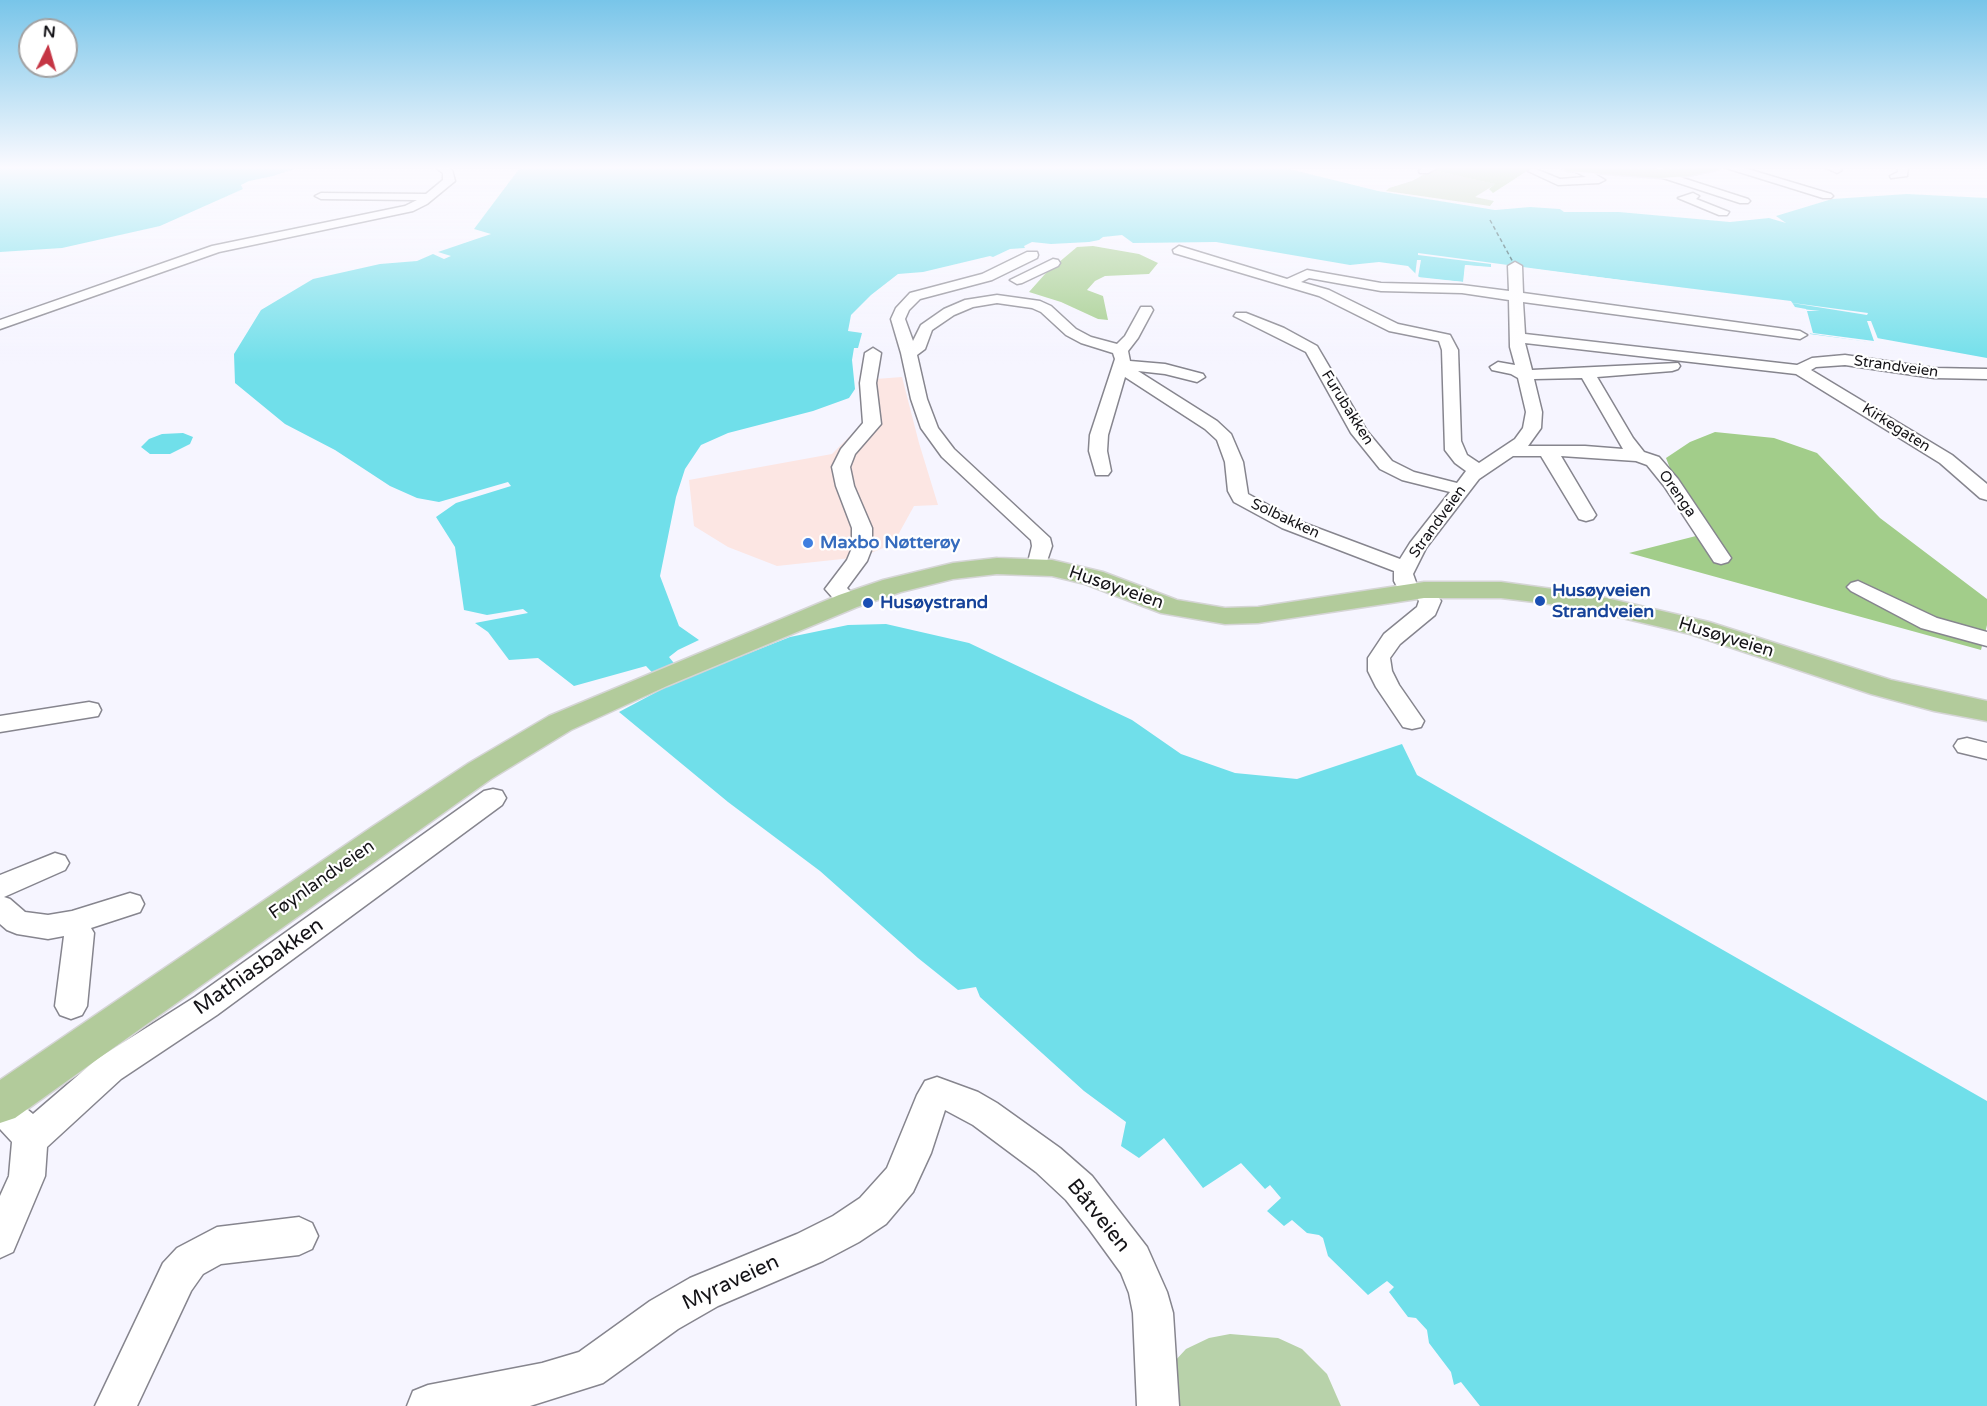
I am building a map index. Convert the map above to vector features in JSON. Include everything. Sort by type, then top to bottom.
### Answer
[{"type":"main road","name":"Husøyveien","points":[[669,675],[848,601],[892,586],[952,571],[997,566],[1037,566],[1094,578],[1171,607],[1226,616],[1258,615],[1413,583],[1501,590],[1589,602],[1699,628],[1934,701],[1987,711]]},
{"type":"main road","name":"Føynlandveien","points":[[0,1106],[480,771],[560,723],[669,675]]},
{"type":"street","points":[[0,325],[216,249],[296,233]]},
{"type":"street","points":[[1179,250],[1324,293],[1394,328],[1445,338],[1450,350],[1452,441],[1461,459],[1479,472]]},
{"type":"street","points":[[1032,255],[987,277],[919,294],[911,299],[898,319],[909,353],[919,399],[930,428],[948,453],[1040,538],[1042,546],[1037,566]]},
{"type":"street","points":[[926,328],[923,325],[923,318],[937,308],[971,294],[1001,287],[1053,263]]},
{"type":"street","name":"Strandveien","points":[[1413,583],[1417,547],[1461,489],[1479,472],[1526,439],[1532,428],[1534,412],[1524,375],[1518,338],[1515,266]]},
{"type":"street","points":[[1289,282],[1307,274],[1381,287],[1462,289],[1800,335]]},
{"type":"street","points":[[909,353],[916,349],[926,328],[949,312],[970,303],[1004,299],[1035,304],[1046,309],[1071,332],[1121,361],[1197,377]]},
{"type":"street","points":[[1102,471],[1098,451],[1099,435],[1121,361],[1146,310]]},
{"type":"street","name":"Furubakken","points":[[1240,316],[1279,331],[1312,349],[1323,372],[1360,433],[1386,465],[1408,476],[1461,489]]},
{"type":"street","name":"Strandveien","points":[[1518,338],[1800,370],[1812,363],[1845,360],[1934,373],[1987,374]]},
{"type":"street","points":[[848,601],[836,589],[857,561],[862,548],[862,528],[845,486],[841,466],[847,453],[872,424],[868,383],[873,353]]},
{"type":"street","name":"Strandveien","points":[[1498,367],[1516,370],[1524,375],[1587,373],[1695,364],[1699,360]]},
{"type":"street","name":"Solbakken","points":[[1121,361],[1130,373],[1211,425],[1224,438],[1234,462],[1237,491],[1241,498],[1289,524],[1413,583]]},
{"type":"street","name":"Kirkegaten","points":[[1800,370],[1946,459],[1987,494]]},
{"type":"street","points":[[1587,373],[1620,432],[1638,456]]},
{"type":"street","name":"Orenga","points":[[1509,451],[1638,456],[1653,461],[1663,472],[1721,558]]},
{"type":"street","points":[[1546,451],[1554,459],[1586,515]]},
{"type":"street","points":[[1412,721],[1388,687],[1380,671],[1379,658],[1392,639],[1427,610],[1430,601],[1413,583]]},
{"type":"street","points":[[1858,587],[1929,623],[1987,639]]},
{"type":"street","points":[[0,724],[89,710]]},
{"type":"street","name":"Mathiasbakken","points":[[29,1140],[109,1069],[206,1006],[493,798]]},
{"type":"street","points":[[0,888],[56,863]]},
{"type":"street","points":[[0,907],[17,922],[48,927],[72,923],[130,904]]},
{"type":"street","points":[[71,1006],[79,933],[72,923]]},
{"type":"street","name":"Myraveien","points":[[428,1406],[542,1383],[589,1369],[664,1315],[704,1292],[810,1248],[846,1229],[873,1211],[900,1180],[913,1153],[929,1106],[937,1092]]},
{"type":"street","name":"Båtveien","points":[[937,1092],[966,1103],[985,1114],[1048,1160],[1079,1188],[1127,1251],[1148,1292],[1153,1313],[1158,1406]]},
{"type":"street","points":[[0,1106],[19,1123],[29,1140],[27,1176],[0,1239]]},
{"type":"street","points":[[116,1406],[177,1277],[190,1261],[217,1246],[299,1236]]},
{"type":"shaded area","points":[[902,377],[938,505],[914,506],[893,544],[861,557],[777,566],[728,547],[694,526],[689,480],[832,454],[863,423],[863,380]]},
{"type":"green space","points":[[1093,246],[1139,254],[1158,263],[1149,274],[1105,276],[1095,281],[1087,290],[1103,296],[1108,320],[1098,319],[1061,302],[1029,292],[1045,274],[1077,247]]},
{"type":"green space","points":[[1715,432],[1774,438],[1817,453],[1880,518],[1987,599],[1987,625],[1981,650],[1629,553],[1696,536],[1666,458],[1690,442]]},
{"type":"green space","points":[[1230,1334],[1278,1338],[1302,1349],[1327,1374],[1341,1406],[1162,1406],[1161,1376],[1186,1349],[1209,1338]]},
{"type":"water","points":[[0,233],[131,233],[62,248],[0,252]]},
{"type":"water","points":[[486,233],[1987,233],[1987,358],[1877,338],[1878,343],[1810,334],[1806,309],[1795,307],[1791,301],[1493,264],[1492,268],[1465,265],[1463,282],[1420,278],[1408,266],[1379,262],[1350,265],[1216,242],[1133,243],[1122,235],[1103,237],[1089,242],[1051,244],[1032,242],[1024,246],[1025,248],[1010,249],[993,257],[923,272],[898,274],[871,295],[851,315],[848,331],[862,333],[858,348],[854,348],[852,360],[855,389],[849,398],[813,411],[728,433],[701,445],[685,469],[676,497],[660,576],[679,626],[699,640],[669,657],[686,678],[790,637],[848,625],[886,624],[969,643],[1132,720],[1181,754],[1235,773],[1297,779],[1402,744],[1417,775],[1987,1101],[1987,1406],[1480,1406],[1461,1382],[1454,1385],[1451,1372],[1429,1343],[1427,1330],[1416,1318],[1408,1317],[1389,1292],[1394,1287],[1387,1281],[1368,1295],[1328,1256],[1323,1238],[1307,1233],[1292,1220],[1284,1226],[1267,1211],[1281,1198],[1270,1185],[1265,1189],[1241,1163],[1203,1188],[1164,1138],[1139,1158],[1121,1146],[1126,1122],[1084,1091],[980,997],[976,987],[958,990],[918,958],[820,871],[728,802],[619,712],[666,687],[646,666],[574,686],[538,658],[509,660],[488,632],[475,623],[528,613],[523,609],[487,615],[464,610],[455,547],[436,517],[456,503],[511,486],[508,482],[439,502],[417,498],[390,486],[335,450],[285,424],[235,383],[234,354],[261,310],[313,279],[380,264],[417,261],[433,254],[444,259],[451,256],[438,252],[491,234]]},
{"type":"water","points":[[183,433],[193,437],[190,444],[170,454],[150,454],[141,447],[149,439],[162,434]]},
{"type":"pier","points":[[1418,253],[1868,313],[1867,315],[1792,303],[1793,308],[1820,311],[1807,311],[1813,333],[1874,341],[1867,321],[1871,321],[1880,344],[1807,333],[1804,312],[1792,309],[1789,304],[1783,302],[1511,267],[1495,267],[1495,270],[1469,267],[1466,284],[1417,278],[1415,276],[1417,260],[1421,260],[1418,277],[1464,282],[1465,265],[1491,267],[1491,264],[1418,255]]},
{"type":"ferry route","points":[[1497,233],[1514,264]]},
{"type":"place","name":"Maxbo Nøtterøy","points":[[808,543]]},
{"type":"place","name":"Husøyveien Strandveien","points":[[1540,601]]},
{"type":"place","name":"Husøystrand","points":[[868,603]]}]
